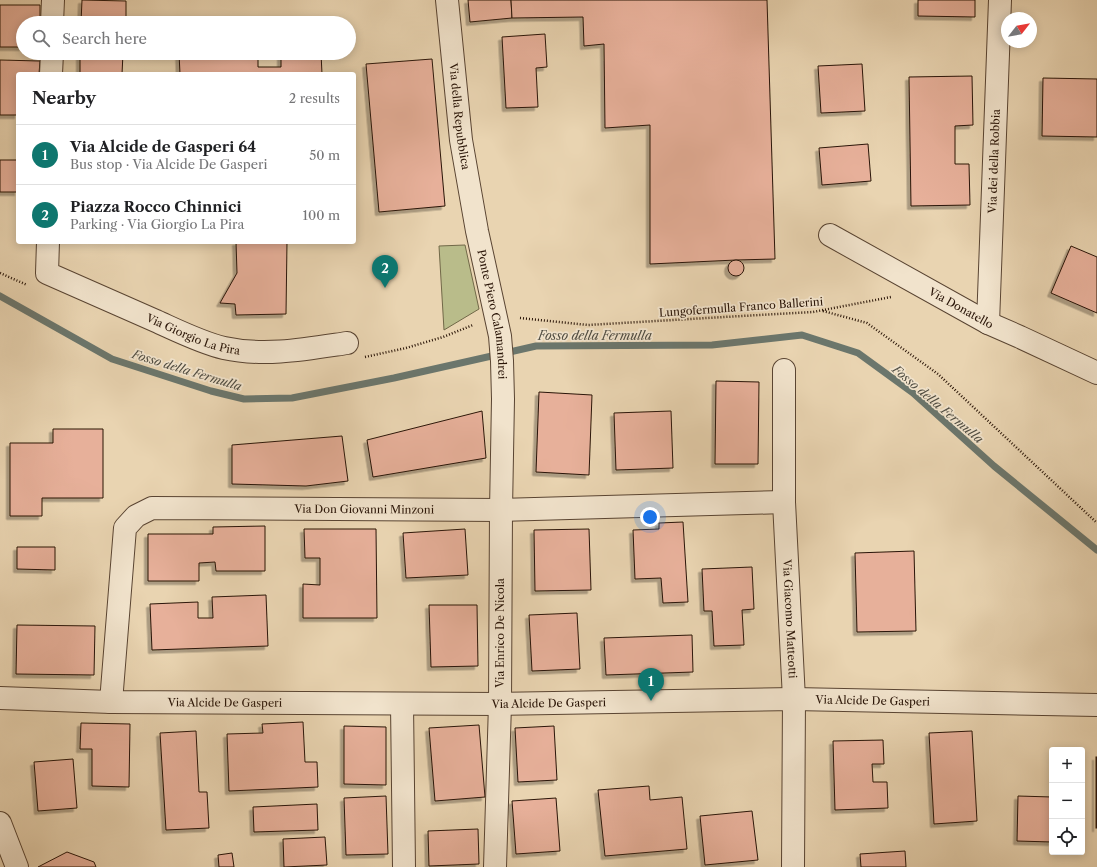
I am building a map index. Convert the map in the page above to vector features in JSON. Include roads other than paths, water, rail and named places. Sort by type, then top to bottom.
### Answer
[{"type":"street","points":[[52,16],[53,0]]},
{"type":"street","name":"Via della Repubblica","points":[[447,0],[461,140],[477,231]]},
{"type":"street","name":"Via dei della Robbia","points":[[988,323],[1000,0]]},
{"type":"street","points":[[51,72],[52,60]]},
{"type":"street","name":"Ponte Piero Calamandrei","points":[[477,231],[500,336],[503,399]]},
{"type":"street","name":"Via Donatello","points":[[830,235],[988,323],[1097,374]]},
{"type":"street","name":"Via Giorgio La Pira","points":[[48,244],[48,273],[201,340],[223,348],[268,352],[298,350],[347,342]]},
{"type":"street","name":"Via Giacomo Matteotti","points":[[784,370],[784,502],[794,699],[793,867]]},
{"type":"street","name":"Via Enrico De Nicola","points":[[495,867],[500,704],[503,399]]},
{"type":"street","name":"Via Don Giovanni Minzoni","points":[[112,702],[125,528],[136,516],[152,508],[501,510],[784,502]]},
{"type":"street","name":"Via Alcide De Gasperi","points":[[0,698],[112,702],[402,704],[500,704],[794,699],[1097,705]]},
{"type":"street","points":[[402,704],[404,867]]},
{"type":"street","points":[[0,823],[17,867]]},
{"type":"waterway","name":"Fosso della Fermulla","points":[[0,296],[112,359],[211,391],[244,399],[292,398],[394,378],[536,346],[712,345],[802,335],[858,353],[913,393],[994,466],[1097,550]]},
{"type":"place","name":"Piazza Rocco Chinnici","points":[[385,288]]},
{"type":"place","name":"Via Alcide de Gasperi 64","points":[[651,701]]}]
